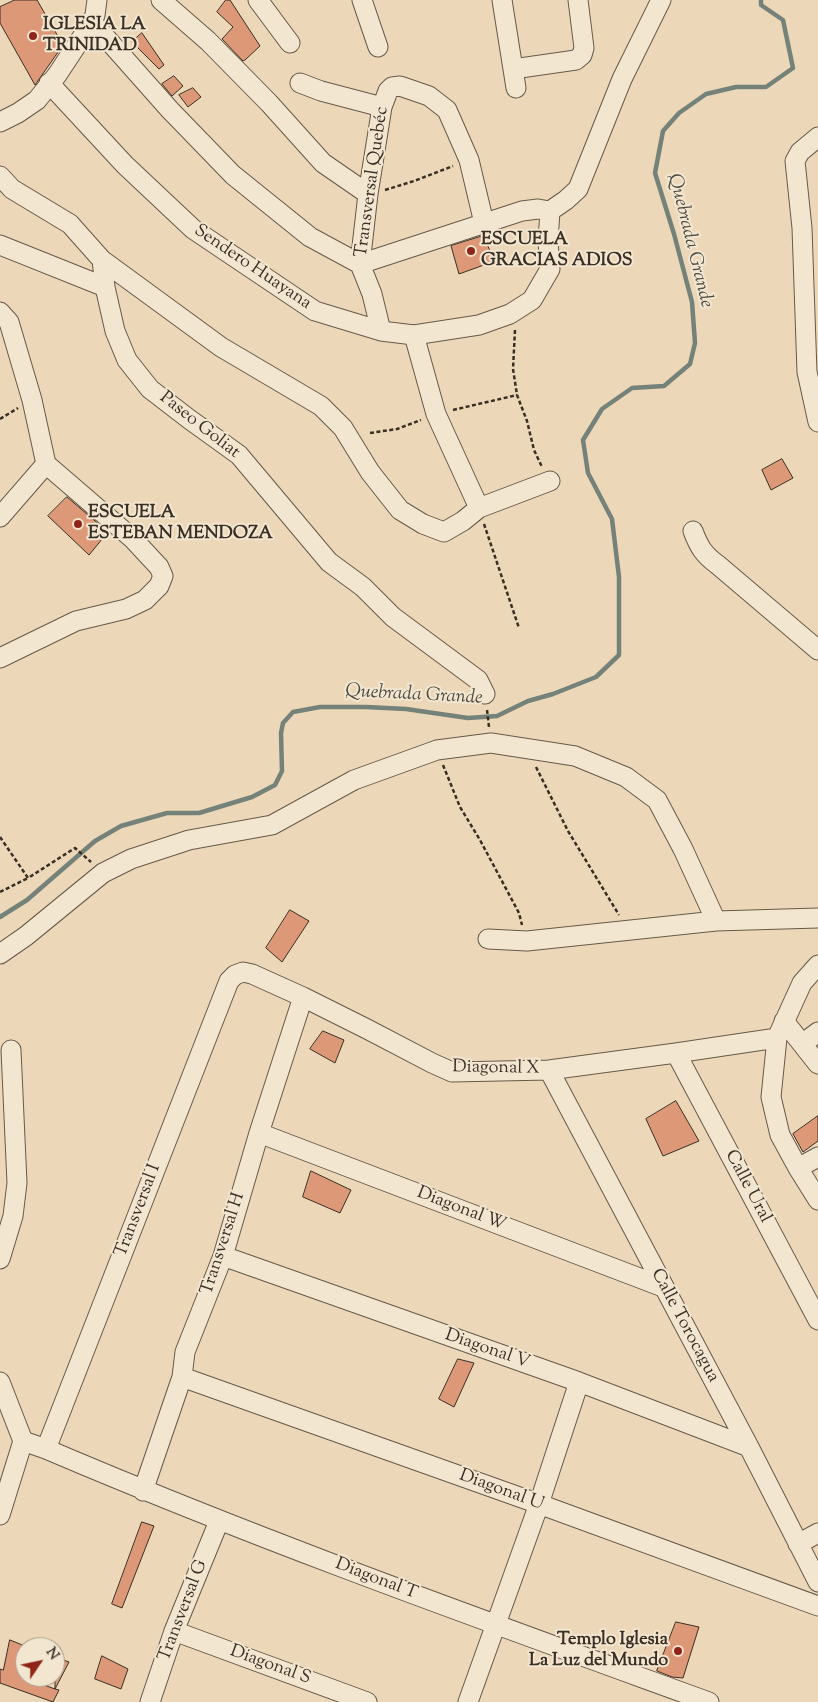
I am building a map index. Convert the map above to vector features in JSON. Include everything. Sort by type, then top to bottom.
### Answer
[{"type":"street","points":[[0,122],[37,100],[57,75],[92,22],[97,0]]},
{"type":"street","points":[[161,0],[222,55],[269,103],[323,163],[368,194]]},
{"type":"street","points":[[258,0],[290,43]]},
{"type":"street","points":[[362,0],[378,47]]},
{"type":"street","points":[[502,0],[516,88]]},
{"type":"street","points":[[513,70],[576,60],[582,55],[584,48],[578,0]]},
{"type":"street","points":[[92,22],[170,110],[233,175],[310,237],[360,264],[522,211],[538,209],[550,211],[566,200],[578,189],[622,79],[661,0]]},
{"type":"street","name":"Sendero Huayana","points":[[49,83],[125,165],[193,229],[315,311],[381,330],[414,335],[479,325],[510,314],[532,300],[550,269],[548,241],[550,211]]},
{"type":"street","points":[[300,83],[321,90],[385,99],[392,87],[400,86],[430,96],[447,110],[469,160],[484,223]]},
{"type":"street","name":"Transversal Quebéc","points":[[381,330],[372,294],[360,264],[368,194],[385,99]]},
{"type":"street","points":[[818,137],[800,152],[795,161],[802,228],[807,372],[818,422]]},
{"type":"street","points":[[0,176],[12,189],[70,224],[102,260],[221,347],[321,406],[343,428],[370,472],[400,510],[423,524],[444,532],[463,521],[479,508],[550,481]]},
{"type":"street","points":[[0,246],[105,287]]},
{"type":"street","name":"Paseo Goliat","points":[[102,260],[105,287],[115,331],[127,360],[150,388],[239,455],[329,562],[363,586],[393,617],[478,680],[485,694]]},
{"type":"street","points":[[0,312],[9,322],[32,400],[46,464],[133,539],[159,567],[163,576],[159,586],[146,600],[126,609],[76,622],[0,658]]},
{"type":"street","points":[[414,335],[436,414],[479,508]]},
{"type":"street","points":[[0,517],[46,464]]},
{"type":"street","points":[[693,531],[697,542],[710,561],[718,565],[818,650]]},
{"type":"street","points":[[0,954],[26,936],[103,873],[132,859],[189,840],[272,825],[354,780],[436,750],[491,743],[575,756],[626,778],[657,800],[683,849],[716,921]]},
{"type":"street","points":[[488,939],[527,940],[716,921],[818,918]]},
{"type":"street","points":[[818,965],[802,983],[781,1030],[771,1097],[780,1135],[818,1200]]},
{"type":"street","name":"Diagonal X","points":[[235,975],[243,972],[252,974],[303,997],[432,1064],[452,1072],[549,1070],[676,1053],[781,1030]]},
{"type":"street","name":"Transversal I","points":[[46,1449],[229,981],[235,975]]},
{"type":"street","name":"Transversal H","points":[[143,1491],[182,1377],[185,1352],[223,1256],[259,1133],[303,997]]},
{"type":"street","points":[[781,1030],[802,1044],[818,1064]]},
{"type":"street","points":[[802,1044],[818,1032]]},
{"type":"street","points":[[0,1259],[13,1216],[18,1183],[7,1131],[11,1050]]},
{"type":"street","name":"Calle Ural","points":[[676,1053],[817,1316]]},
{"type":"street","name":"Calle Torocagua","points":[[549,1070],[749,1447],[818,1582]]},
{"type":"street","name":"Diagonal W","points":[[259,1133],[664,1288]]},
{"type":"street","points":[[798,1168],[818,1157]]},
{"type":"street","name":"Diagonal V","points":[[223,1256],[579,1382],[749,1447]]},
{"type":"street","name":"Diagonal U","points":[[182,1377],[818,1606]]},
{"type":"street","points":[[0,1382],[23,1441],[0,1515]]},
{"type":"street","points":[[468,1702],[539,1504],[579,1382]]},
{"type":"street","name":"Diagonal T","points":[[23,1441],[219,1521],[708,1702]]},
{"type":"street","name":"Transversal G","points":[[150,1702],[174,1631],[219,1521]]},
{"type":"street","points":[[798,1544],[818,1533]]},
{"type":"street","name":"Diagonal S","points":[[174,1631],[366,1702]]},
{"type":"path","points":[[368,194],[414,181],[469,160]]},
{"type":"path","points":[[510,314],[515,333],[513,369],[517,395],[527,421],[534,450],[550,481]]},
{"type":"path","points":[[479,508],[519,628]]},
{"type":"path","points":[[485,694],[490,730]]},
{"type":"path","points":[[527,748],[568,831],[628,929]]},
{"type":"path","points":[[436,750],[460,808],[480,840],[519,913],[527,940]]},
{"type":"path","points":[[0,837],[28,878]]},
{"type":"path","points":[[0,892],[28,878],[75,848],[94,865]]},
{"type":"building","name":"IGLESIA LA TRINIDAD","points":[[15,0],[37,0],[63,45],[35,85],[0,23],[0,7]]},
{"type":"building","points":[[226,0],[230,0],[260,46],[243,61],[222,39],[233,27],[217,12]]},
{"type":"building","points":[[142,33],[164,65],[159,69],[132,42]]},
{"type":"building","points":[[174,76],[183,86],[172,96],[162,84]]},
{"type":"building","points":[[193,88],[201,97],[188,107],[179,95]]},
{"type":"building","name":"ESCUELA GRACIAS ADIOS","points":[[483,236],[495,261],[459,274],[451,246]]},
{"type":"building","points":[[782,459],[793,478],[771,490],[762,470]]},
{"type":"building","name":"ESCUELA ESTEBAN MENDOZA","points":[[67,497],[108,532],[89,555],[48,516]]},
{"type":"building","points":[[290,910],[309,921],[282,962],[266,948]]},
{"type":"building","points":[[323,1031],[344,1040],[335,1063],[310,1049]]},
{"type":"building","points":[[676,1101],[699,1141],[663,1156],[646,1119]]},
{"type":"building","points":[[818,1116],[818,1141],[803,1152],[793,1134]]},
{"type":"building","points":[[311,1171],[351,1190],[340,1213],[303,1197]]},
{"type":"building","points":[[458,1359],[474,1363],[454,1407],[439,1399]]},
{"type":"building","points":[[142,1522],[154,1526],[122,1608],[112,1604]]},
{"type":"building","name":"Templo Iglesia La Luz del Mundo","points":[[676,1622],[699,1627],[683,1678],[672,1677],[657,1671]]},
{"type":"building","points":[[10,1640],[15,1642],[15,1687],[50,1687],[59,1690],[53,1702],[0,1683],[0,1669],[3,1670]]},
{"type":"building","points":[[102,1656],[128,1669],[121,1689],[95,1679]]},
{"type":"building","points":[[65,1661],[69,1662],[65,1670]]},
{"type":"waterway","name":"Quebrada Grande","points":[[0,917],[27,900],[95,841],[121,826],[167,813],[199,813],[252,797],[275,785],[282,771],[281,733],[283,723],[293,712],[320,707],[366,707],[406,709],[468,718],[497,716],[528,701],[553,694],[596,677],[619,655],[619,577],[612,519],[588,473],[583,440],[602,409],[632,388],[664,386],[690,364],[695,343],[692,302],[655,173],[663,131],[679,113],[706,94],[736,87],[766,87],[793,68],[783,20],[761,5],[761,0]]},
{"type":"place","name":"IGLESIA LA TRINIDAD","points":[[33,36]]},
{"type":"place","name":"ESCUELA GRACIAS ADIOS","points":[[471,251]]},
{"type":"place","name":"ESCUELA ESTEBAN MENDOZA","points":[[78,524]]},
{"type":"place","name":"Templo Iglesia La Luz del Mundo","points":[[678,1651]]}]
